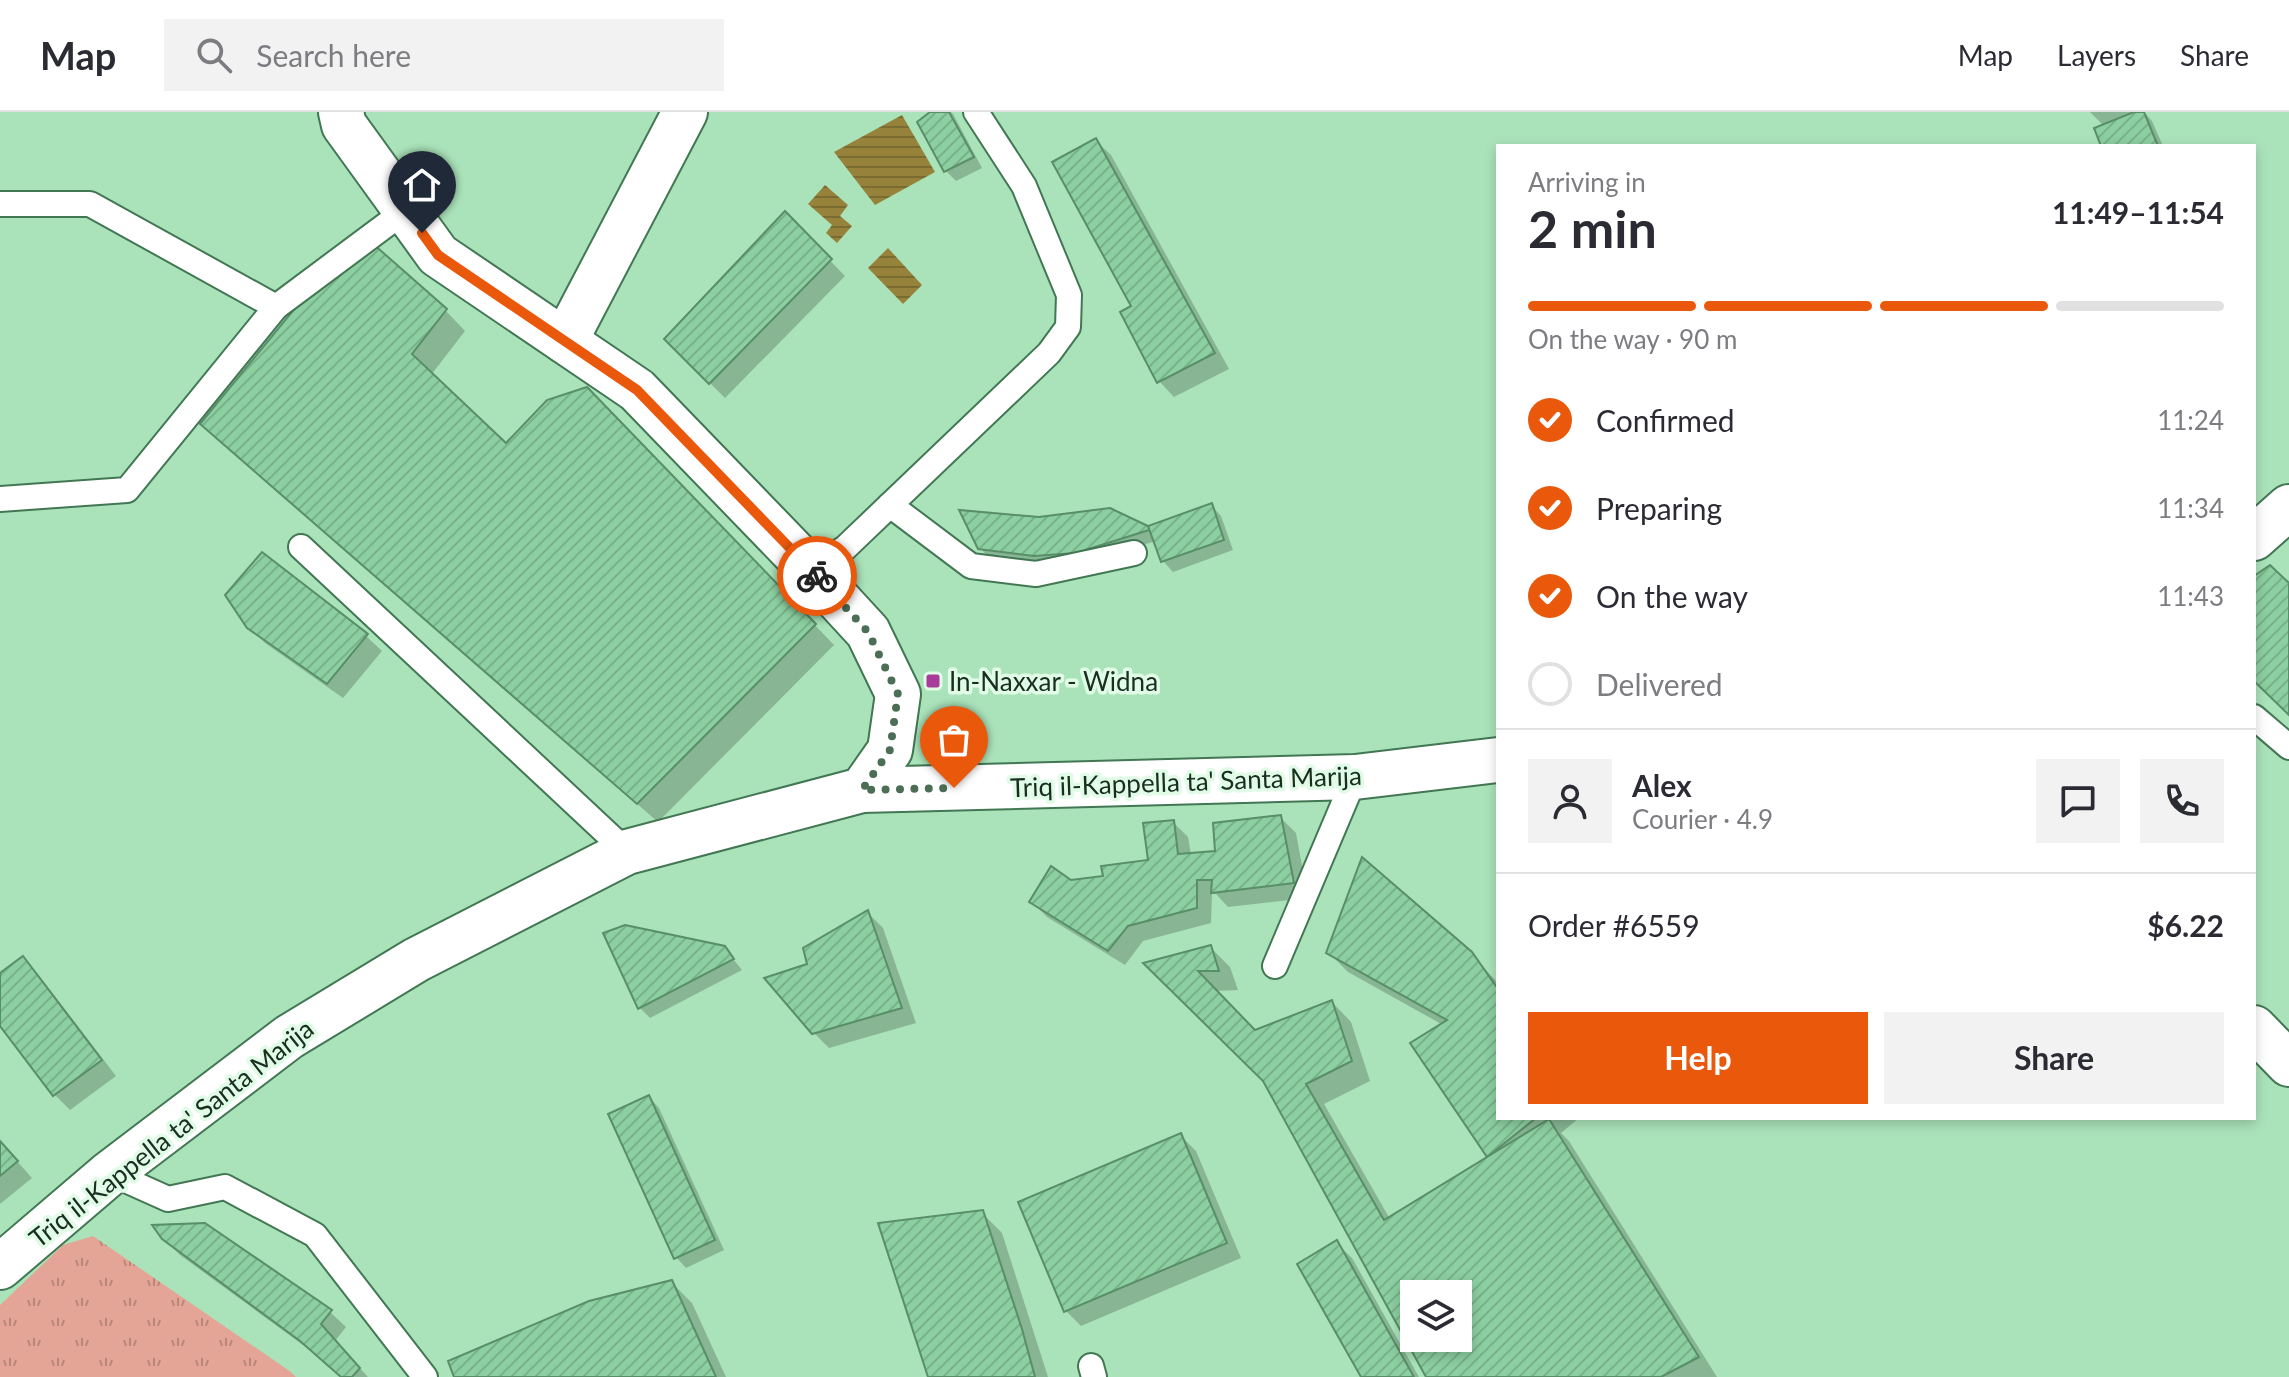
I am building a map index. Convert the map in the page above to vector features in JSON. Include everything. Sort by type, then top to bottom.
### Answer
[{"type":"main road","points":[[341,112],[344,125],[438,255],[637,390],[868,632],[898,694],[890,750],[862,790]]},
{"type":"main road","points":[[565,341],[685,112]]},
{"type":"main road","points":[[2256,536],[2289,507]]},
{"type":"main road","name":"Triq il-Kappella ta' Santa Marija","points":[[0,1267],[110,1173],[289,1037],[416,960],[627,852],[862,790],[1355,777],[1496,760]]},
{"type":"main road","points":[[2256,1030],[2289,1064]]},
{"type":"lane","points":[[810,569],[845,548],[1049,353],[1068,327],[1069,295],[1024,186],[976,112]]},
{"type":"lane","points":[[0,204],[90,204],[276,307]]},
{"type":"lane","points":[[0,499],[127,490],[276,307],[406,210]]},
{"type":"lane","points":[[890,505],[971,566],[1036,574],[1134,553]]},
{"type":"lane","points":[[301,547],[627,852]]},
{"type":"lane","points":[[2256,719],[2289,747]]},
{"type":"lane","points":[[1275,966],[1355,777]]},
{"type":"lane","points":[[110,1173],[168,1199],[225,1187],[315,1235],[425,1377]]},
{"type":"green space","points":[[93,1236],[296,1377],[0,1377],[0,1305],[63,1245]]},
{"type":"shaded area","points":[[902,115],[935,172],[875,205],[834,152]]},
{"type":"shaded area","points":[[825,185],[848,205],[840,216],[852,226],[837,243],[826,233],[832,225],[808,204]]},
{"type":"shaded area","points":[[888,248],[922,285],[903,304],[868,268]]},
{"type":"building","points":[[930,112],[949,112],[974,157],[944,172],[917,122]]},
{"type":"building","points":[[2134,112],[2144,112],[2157,144],[2100,144],[2094,128]]},
{"type":"building","points":[[1096,138],[1215,353],[1157,383],[1120,312],[1131,306],[1052,162]]},
{"type":"building","points":[[785,211],[832,259],[709,384],[664,339]]},
{"type":"building","points":[[371,242],[447,309],[412,354],[506,443],[547,400],[587,387],[816,624],[637,804],[200,424],[314,285]]},
{"type":"building","points":[[1212,503],[1224,540],[1161,562],[1148,526]]},
{"type":"building","points":[[1110,508],[1148,526],[1149,530],[1076,553],[1034,556],[978,549],[959,510],[1039,517]]},
{"type":"building","points":[[262,552],[368,634],[327,684],[247,628],[225,595]]},
{"type":"building","points":[[2270,565],[2289,583],[2289,715],[2256,683],[2256,575]]},
{"type":"building","points":[[1281,815],[1294,883],[1211,893],[1212,880],[1197,880],[1197,908],[1128,926],[1108,951],[1029,902],[1051,866],[1071,880],[1103,876],[1101,866],[1148,860],[1143,823],[1174,820],[1178,854],[1215,851],[1213,823]]},
{"type":"building","points":[[1362,857],[1472,952],[1496,986],[1496,1120],[1533,1120],[1487,1157],[1410,1043],[1447,1020],[1326,953]]},
{"type":"building","points":[[868,910],[902,1008],[812,1034],[764,978],[807,964],[803,948]]},
{"type":"building","points":[[625,925],[725,946],[734,959],[638,1009],[603,933]]},
{"type":"building","points":[[1211,945],[1219,971],[1198,971],[1255,1030],[1332,1000],[1352,1061],[1306,1084],[1384,1220],[1550,1120],[1699,1357],[1661,1377],[1426,1377],[1412,1352],[1472,1352],[1472,1280],[1400,1280],[1400,1330],[1263,1081],[1143,963]]},
{"type":"building","points":[[23,956],[102,1060],[53,1096],[0,1026],[0,973]]},
{"type":"building","points":[[649,1095],[715,1240],[674,1259],[608,1114]]},
{"type":"building","points":[[1181,1133],[1227,1243],[1064,1312],[1018,1202]]},
{"type":"building","points":[[0,1141],[18,1161],[0,1176]]},
{"type":"building","points":[[983,1210],[1035,1377],[928,1377],[878,1223]]},
{"type":"building","points":[[205,1223],[332,1310],[321,1324],[360,1368],[352,1377],[341,1377],[300,1341],[162,1239],[152,1225]]},
{"type":"building","points":[[1337,1240],[1414,1377],[1361,1377],[1297,1264]]},
{"type":"building","points":[[672,1280],[716,1377],[454,1377],[448,1361],[589,1301]]},
{"type":"way so far","points":[[817,576],[868,632],[898,694],[890,750],[862,790],[954,788]]},
{"type":"place","name":"In-Naxxar - Widna","points":[[933,681]]},
{"type":"route","points":[[422,233],[438,255],[637,390],[817,576]]}]
